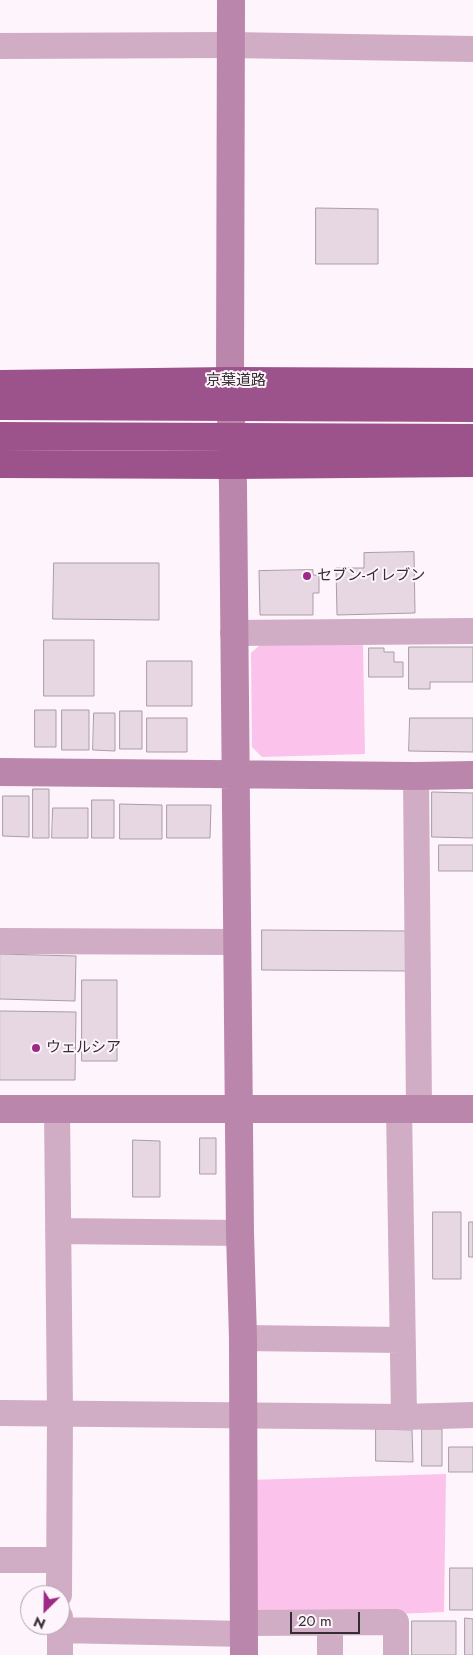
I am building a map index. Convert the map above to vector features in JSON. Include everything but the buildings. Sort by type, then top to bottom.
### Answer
[{"type":"highway","name":"京葉道路","points":[[0,384],[230,381],[473,382]]},
{"type":"highway","name":"京葉道路","points":[[0,406],[473,408]]},
{"type":"highway","points":[[0,436],[473,438]]},
{"type":"highway","points":[[0,464],[473,463]]},
{"type":"street","points":[[231,0],[230,381],[240,1233],[243,1338],[244,1637]]},
{"type":"street","points":[[0,46],[230,45],[473,49]]},
{"type":"street","points":[[233,634],[473,631]]},
{"type":"street","points":[[0,772],[473,775]]},
{"type":"street","points":[[404,1416],[402,1340],[416,776]]},
{"type":"street","points":[[0,940],[237,942]]},
{"type":"street","points":[[0,1109],[473,1109]]},
{"type":"street","points":[[57,1109],[60,1413],[59,1585]]},
{"type":"street","points":[[58,1231],[240,1233]]},
{"type":"street","points":[[243,1338],[402,1340]]},
{"type":"street","points":[[0,1413],[242,1416],[473,1415]]},
{"type":"street","points":[[0,1560],[58,1560]]},
{"type":"street","points":[[70,1634],[244,1637],[330,1624],[396,1622],[396,1655]]},
{"type":"street","points":[[330,1624],[330,1655]]},
{"type":"shaded area","points":[[260,645],[363,645],[365,754],[262,757],[252,747],[251,653]]},
{"type":"shaded area","points":[[446,1474],[444,1612],[251,1620],[248,1480]]},
{"type":"place","name":"セブン-イレブン","points":[[307,576]]},
{"type":"place","name":"ウェルシア","points":[[36,1048]]}]
